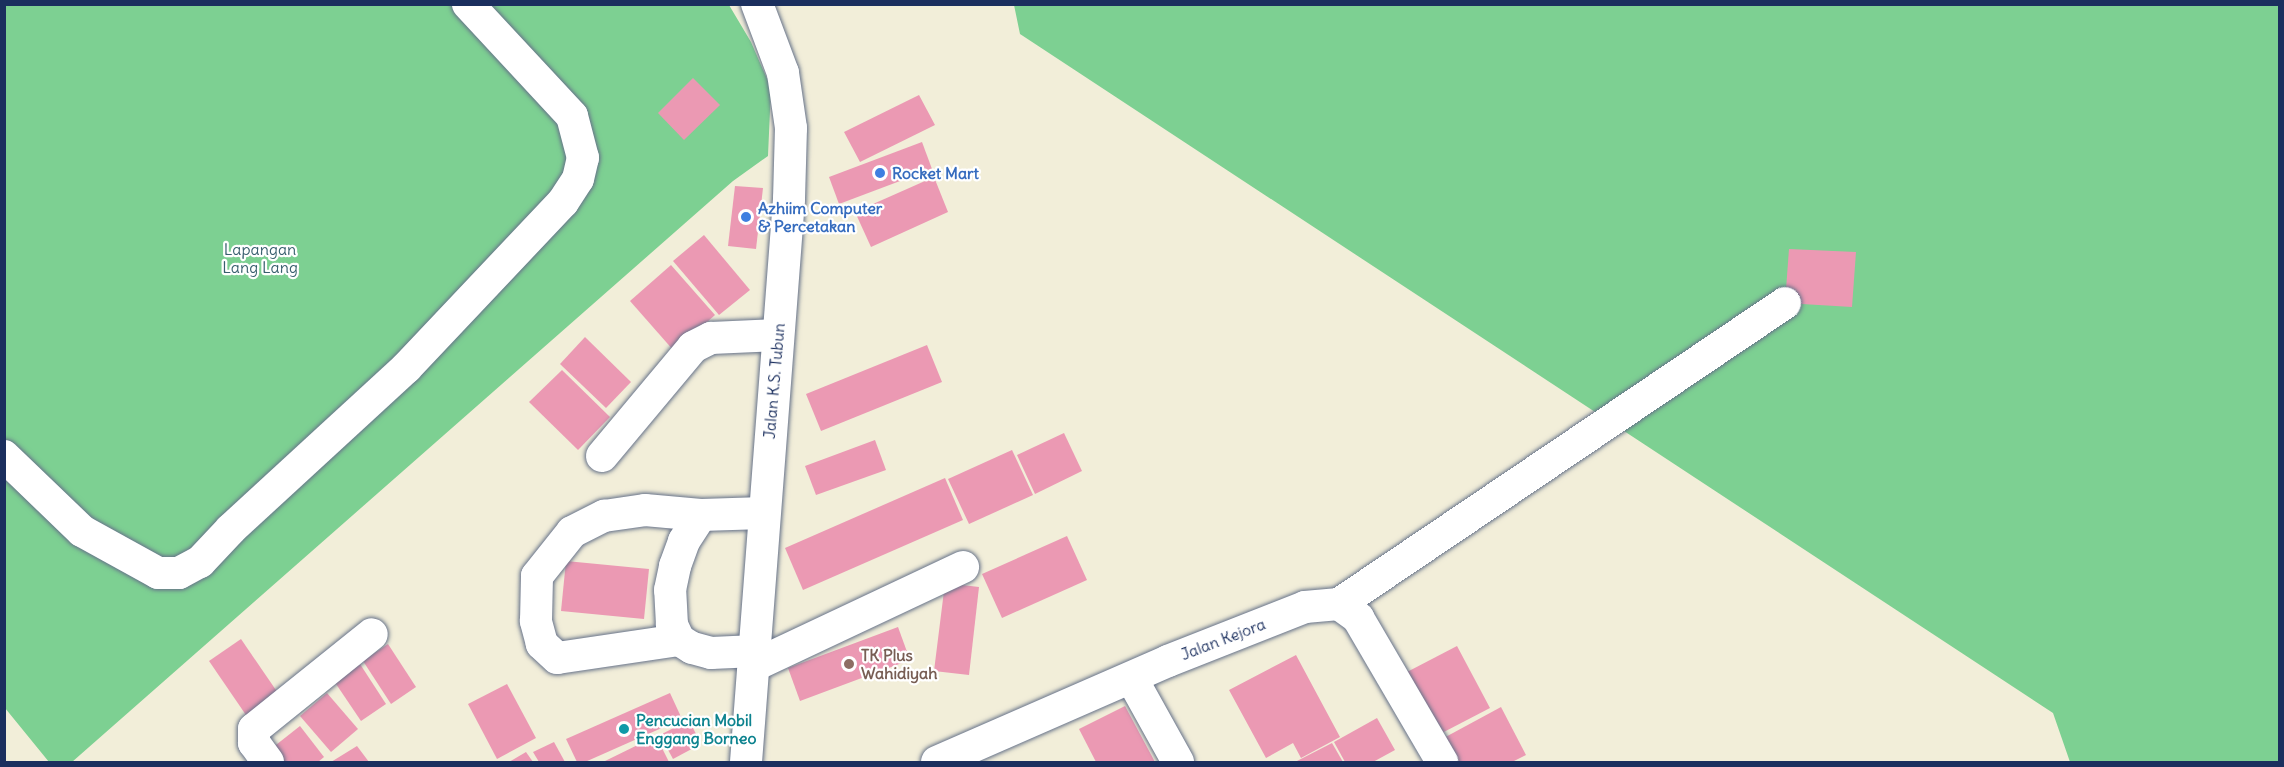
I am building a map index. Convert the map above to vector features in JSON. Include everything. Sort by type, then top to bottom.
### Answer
[{"type":"street","points":[[4,456],[82,531],[158,573],[179,573],[200,562],[231,529],[405,368],[563,202],[578,180],[583,158],[572,116],[468,4]]},
{"type":"street","name":"Jalan K.S. Tubun","points":[[746,762],[789,199],[791,128],[783,73],[757,4]]},
{"type":"street","points":[[1432,759],[1358,618],[1339,604],[1785,303]]},
{"type":"street","points":[[602,456],[693,347],[711,338],[778,335]]},
{"type":"street","points":[[679,640],[557,658],[542,644],[536,621],[537,576],[572,532],[604,516],[645,510],[701,515],[764,513]]},
{"type":"street","points":[[701,515],[684,541],[675,566],[670,606],[672,625],[679,640],[692,648],[711,653],[755,658],[963,567]]},
{"type":"street","name":"Jalan Kejora","points":[[937,762],[1132,679],[1168,661],[1305,607],[1339,604]]},
{"type":"street","points":[[268,762],[254,743],[254,729],[372,634]]},
{"type":"street","points":[[1132,679],[1178,762]]},
{"type":"green space","name":"Lapangan Lang Lang","points":[[4,5],[729,5],[751,42],[771,88],[768,156],[733,181],[72,762],[49,762],[5,708]]},
{"type":"green space","points":[[1014,5],[2279,5],[2279,762],[2070,762],[2053,713],[1020,34]]},
{"type":"building","points":[[693,78],[720,105],[684,140],[658,113]]},
{"type":"building","points":[[919,95],[935,125],[860,162],[844,132]]},
{"type":"building","name":"Rocket Mart","points":[[922,142],[932,169],[839,204],[829,177]]},
{"type":"building","points":[[934,177],[948,212],[871,247],[855,212]]},
{"type":"building","name":"Azhiim Computer & Percetakan","points":[[735,186],[763,188],[756,249],[728,246]]},
{"type":"building","points":[[704,235],[750,290],[719,315],[673,261]]},
{"type":"building","points":[[1789,249],[1856,252],[1852,307],[1785,303]]},
{"type":"building","points":[[671,265],[715,315],[674,351],[630,301]]},
{"type":"building","points":[[585,337],[631,382],[606,408],[560,364]]},
{"type":"building","points":[[927,345],[942,382],[821,431],[806,394]]},
{"type":"building","points":[[562,370],[610,417],[578,450],[529,402]]},
{"type":"building","points":[[1064,433],[1082,471],[1035,494],[1017,455]]},
{"type":"building","points":[[875,440],[886,470],[816,495],[805,466]]},
{"type":"building","points":[[1012,450],[1033,495],[969,524],[948,479]]},
{"type":"building","points":[[945,478],[963,520],[803,590],[785,548]]},
{"type":"building","points":[[1067,536],[1087,580],[1002,618],[982,574]]},
{"type":"building","points":[[566,561],[649,569],[644,619],[561,611]]},
{"type":"building","points":[[945,583],[979,587],[969,675],[934,671]]},
{"type":"building","name":"TK Plus Wahidiyah","points":[[898,627],[910,660],[800,701],[788,668]]},
{"type":"building","points":[[241,639],[280,696],[248,718],[209,661]]},
{"type":"building","points":[[388,644],[416,687],[391,704],[363,661]]},
{"type":"building","points":[[1457,646],[1490,708],[1440,734],[1407,672]]},
{"type":"building","points":[[1296,655],[1340,737],[1301,758],[1293,743],[1266,758],[1229,690]]},
{"type":"building","points":[[360,664],[386,704],[361,721],[334,681]]},
{"type":"building","points":[[507,684],[536,738],[497,759],[468,704]]},
{"type":"building","points":[[327,693],[358,729],[331,752],[300,716]]},
{"type":"building","name":"Pencucian Mobil Enggang Borneo","points":[[670,693],[682,719],[585,762],[577,762],[566,739]]},
{"type":"building","points":[[1125,706],[1155,762],[1096,762],[1079,729]]},
{"type":"building","points":[[1501,707],[1526,755],[1512,762],[1452,762],[1440,740]]},
{"type":"building","points":[[1377,718],[1395,750],[1373,762],[1345,762],[1334,742]]},
{"type":"building","points":[[689,720],[701,744],[673,759],[660,735]]},
{"type":"building","points":[[300,726],[324,757],[318,762],[275,762],[267,752]]},
{"type":"building","points":[[656,736],[669,762],[603,762]]},
{"type":"building","points":[[554,742],[565,762],[539,762],[533,752]]},
{"type":"building","points":[[1332,743],[1343,762],[1295,762]]},
{"type":"building","points":[[357,746],[369,762],[331,762]]},
{"type":"building","points":[[526,752],[533,762],[509,762]]},
{"type":"place","name":"Rocket Mart","points":[[880,173]]},
{"type":"place","name":"Azhiim Computer & Percetakan","points":[[746,217]]},
{"type":"place","name":"TK Plus Wahidiyah","points":[[849,664]]},
{"type":"place","name":"Pencucian Mobil Enggang Borneo","points":[[624,729]]}]
